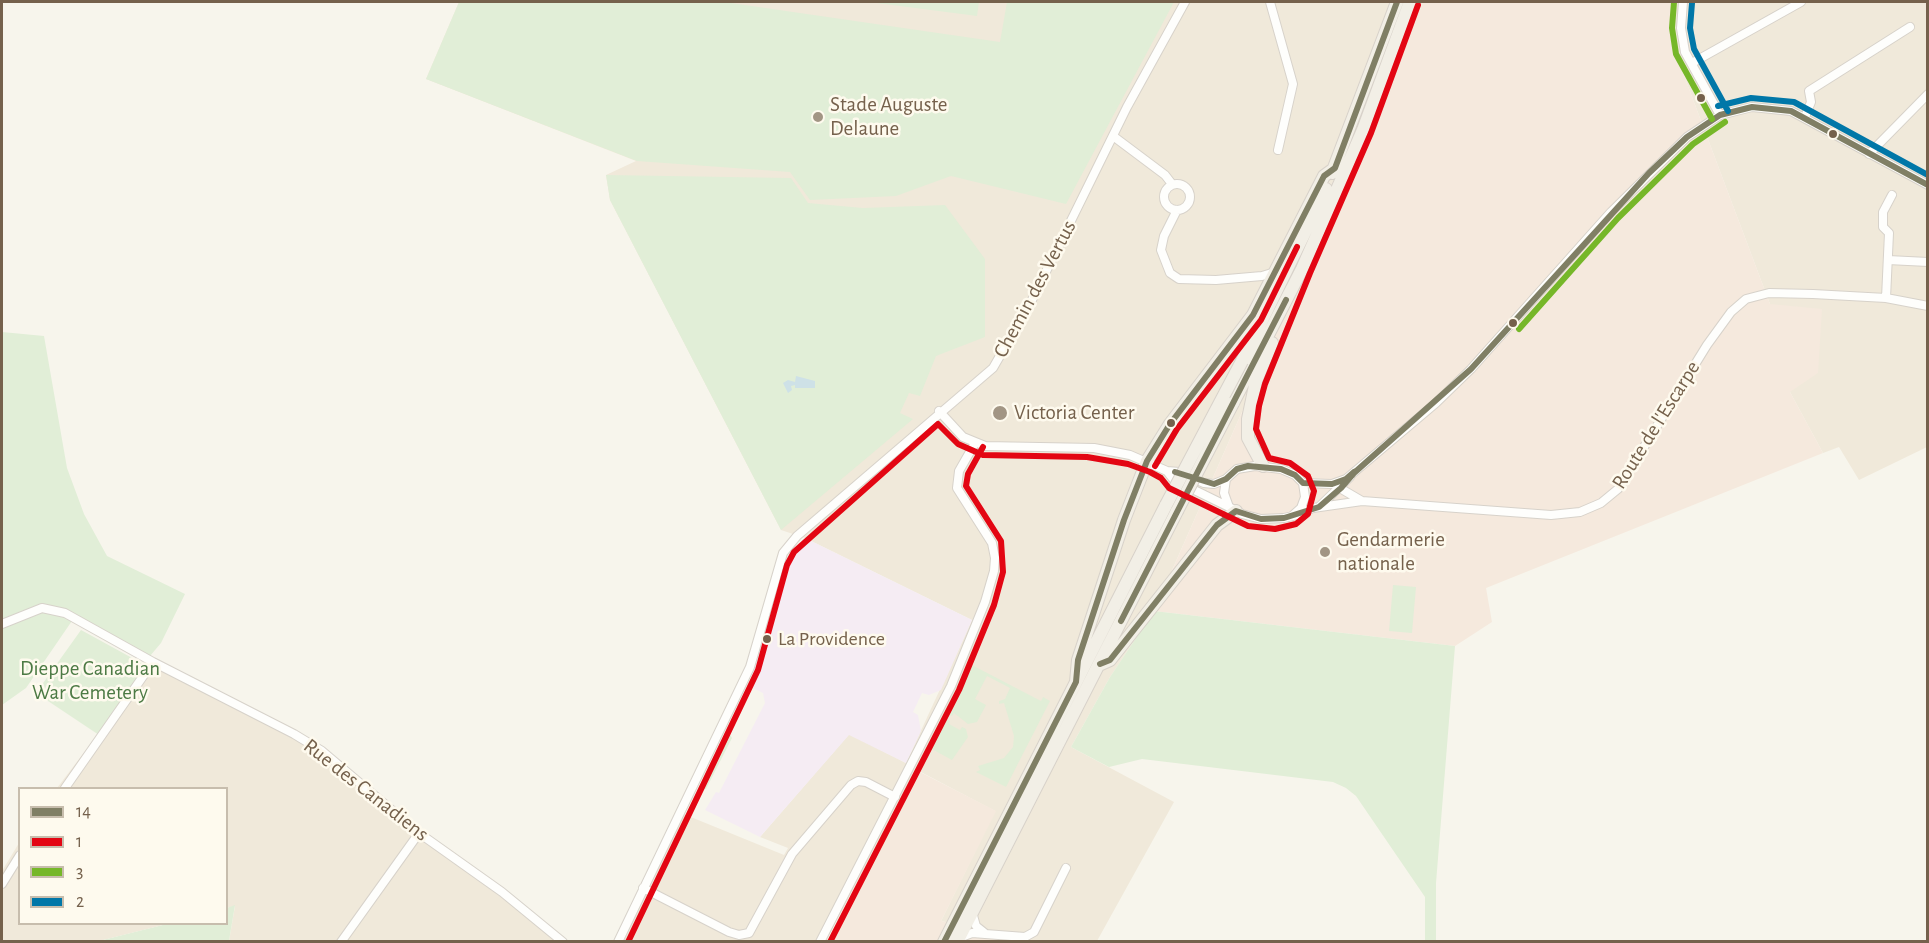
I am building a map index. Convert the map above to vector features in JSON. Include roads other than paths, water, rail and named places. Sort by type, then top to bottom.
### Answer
[{"type":"main road","points":[[958,940],[1100,664],[1172,508],[1286,273],[1335,168],[1397,2]]},
{"type":"main road","points":[[1263,466],[1248,438],[1250,404],[1256,381],[1302,268],[1363,130],[1410,2]]},
{"type":"main road","points":[[1076,682],[1078,660],[1124,520],[1147,461],[1170,424],[1252,315],[1324,176],[1335,168]]},
{"type":"main road","points":[[944,942],[1076,682],[1233,403],[1302,268]]},
{"type":"main road","points":[[1100,664],[1110,660],[1217,525],[1233,509]]},
{"type":"street","name":"Chemin des Vertus","points":[[618,942],[750,666],[779,562],[787,546],[939,411],[993,368],[1003,353],[1113,136],[1185,2]]},
{"type":"street","points":[[1270,2],[1293,84],[1278,150]]},
{"type":"street","points":[[1683,2],[1681,28],[1685,52],[1720,115]]},
{"type":"street","points":[[1692,63],[1801,2]]},
{"type":"street","points":[[1805,117],[1811,102],[1809,91],[1910,27]]},
{"type":"street","points":[[1869,154],[1928,94]]},
{"type":"street","points":[[1319,507],[1354,473],[1449,392],[1611,212],[1688,137],[1720,115],[1752,107],[1791,111],[1928,185]]},
{"type":"street","points":[[1113,136],[1165,175],[1172,184]]},
{"type":"street","points":[[1172,184],[1181,184],[1187,188],[1191,196],[1188,205],[1177,210],[1163,207],[1166,190],[1172,184]]},
{"type":"street","points":[[1886,298],[1889,233],[1883,227],[1883,212],[1892,195]]},
{"type":"street","points":[[1177,210],[1164,236],[1161,250],[1170,273],[1179,279],[1216,280],[1262,276],[1275,272]]},
{"type":"street","points":[[1887,260],[1928,262]]},
{"type":"street","name":"Route de l'Escarpe","points":[[1292,516],[1319,507],[1362,501],[1551,515],[1589,509],[1618,489],[1707,345],[1731,312],[1746,299],[1769,293],[1886,298],[1928,306]]},
{"type":"street","points":[[939,411],[954,430],[975,443],[997,448],[1088,448],[1123,453],[1167,471],[1179,472],[1214,484],[1226,479],[1237,469],[1263,466],[1287,471],[1303,483],[1332,484],[1354,473]]},
{"type":"street","points":[[820,942],[967,651],[994,571],[995,558],[992,543],[957,489],[959,471],[975,443]]},
{"type":"street","points":[[1167,471],[1174,480],[1233,509],[1261,519],[1292,516],[1304,502],[1303,483]]},
{"type":"street","points":[[1226,479],[1224,493],[1233,509]]},
{"type":"street","name":"Route de l'Escarpe","points":[[1332,484],[1362,501]]},
{"type":"street","name":"Rue des Canadiens","points":[[2,624],[42,608],[65,613],[153,662],[285,729],[322,751],[419,833],[502,892],[564,942]]},
{"type":"street","points":[[66,787],[153,662]]},
{"type":"street","points":[[643,888],[729,932],[739,935],[749,933],[792,854],[851,785],[858,781],[866,782],[895,797]]},
{"type":"street","points":[[342,941],[419,833]]},
{"type":"street","points":[[2,884],[18,858]]},
{"type":"street","points":[[958,940],[972,933],[1025,937],[1034,932],[1066,868]]},
{"type":"street","points":[[972,912],[976,926],[987,935]]},
{"type":"place","name":"Stade Auguste Delaune","points":[[818,117]]},
{"type":"place","name":"Victoria Center","points":[[1000,413]]},
{"type":"place","name":"Gendarmerie nationale","points":[[1325,552]]},
{"type":"place","name":"La Providence","points":[[767,639]]},
{"type":"park label","name":"Dieppe Canadian War Cemetery","points":[[90,681]]}]
